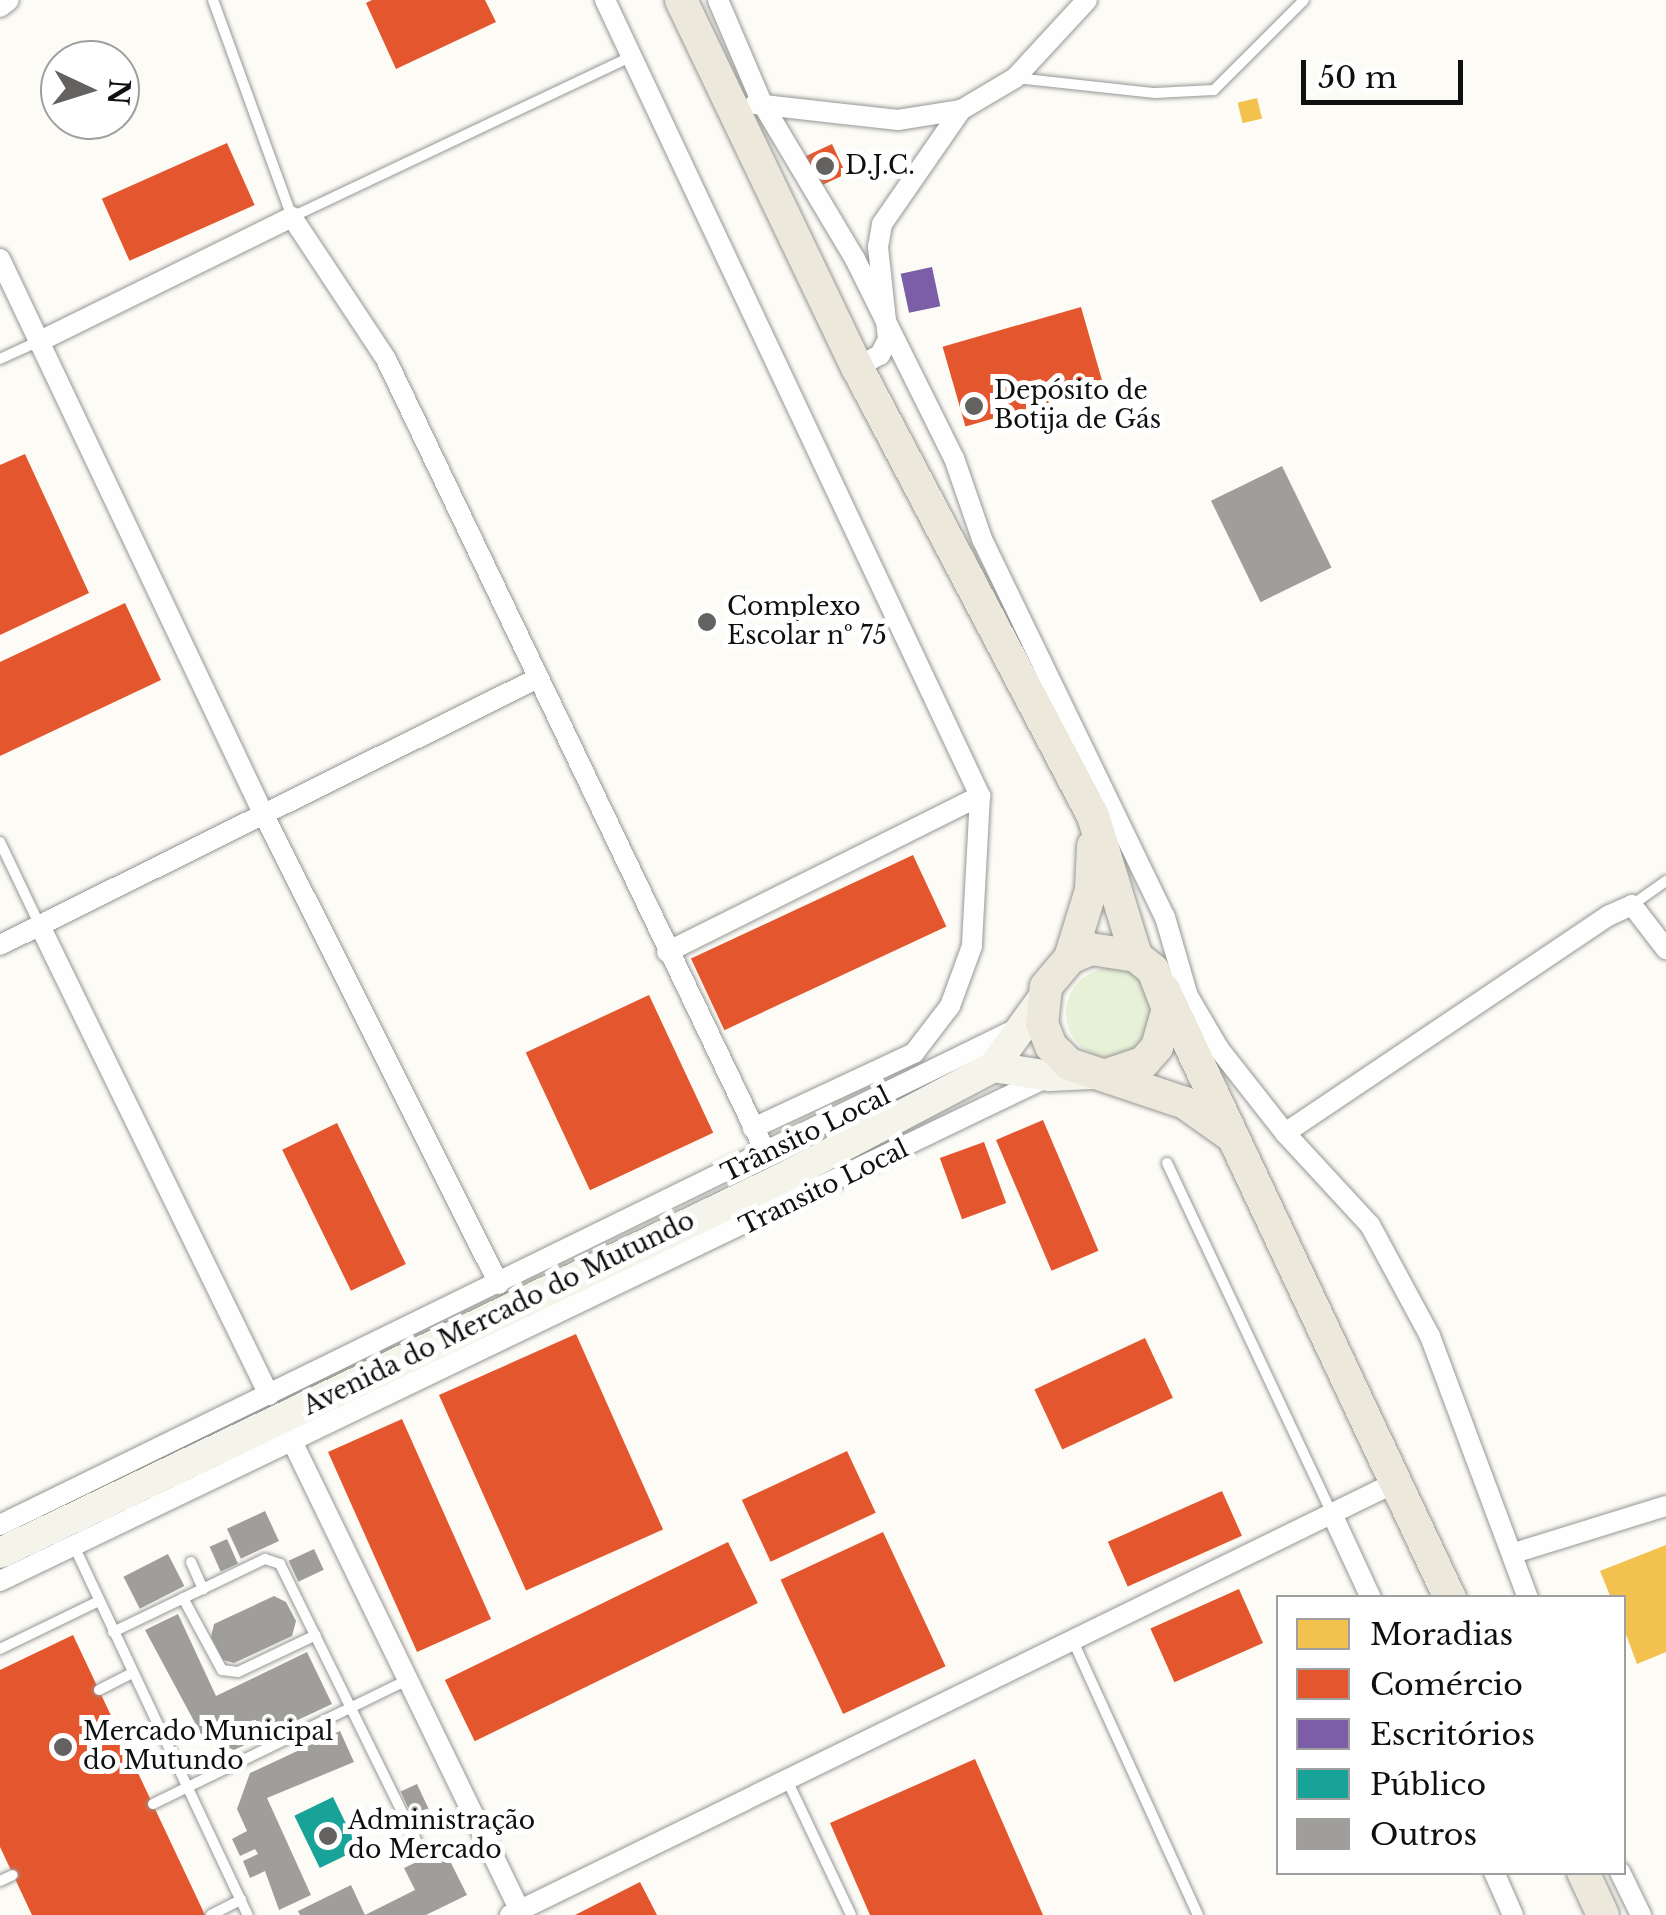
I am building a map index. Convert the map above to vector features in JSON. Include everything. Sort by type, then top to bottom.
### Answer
[{"type":"main road","points":[[681,0],[747,105],[857,367],[1092,816],[1136,956],[1164,990],[1449,1595]]},
{"type":"main road","points":[[1092,816],[1091,890],[1070,958],[993,1067],[1050,1076],[1100,1074],[1144,1062],[1166,1029],[1164,990]]},
{"type":"main road","points":[[1070,958],[1102,948],[1136,956]]},
{"type":"main road","points":[[1042,998],[1052,1046],[1100,1074],[1185,1103],[1234,1138]]},
{"type":"main road","name":"Avenida do Mercado do Mutundo","points":[[0,1553],[779,1180],[993,1067]]},
{"type":"main road","points":[[1584,1875],[1603,1915]]},
{"type":"street","points":[[0,7],[9,0]]},
{"type":"street","points":[[605,0],[980,796],[972,946],[950,1006],[914,1053],[754,1128]]},
{"type":"street","points":[[718,0],[747,105],[855,259],[954,458],[982,539],[1165,917],[1188,996],[1219,1049],[1285,1133],[1334,1182],[1379,1241],[1430,1336],[1527,1595]]},
{"type":"street","points":[[747,105],[898,120],[961,110],[1014,78],[1087,0]]},
{"type":"street","points":[[857,367],[880,355],[888,329],[878,247],[882,224],[961,110]]},
{"type":"street","points":[[38,342],[292,217],[386,360],[766,1155]]},
{"type":"street","points":[[0,259],[262,810],[499,1284]]},
{"type":"street","points":[[0,945],[262,810],[536,678]]},
{"type":"street","points":[[667,952],[980,796]]},
{"type":"street","points":[[1285,1133],[1632,904],[1666,949]]},
{"type":"street","points":[[40,926],[269,1395]]},
{"type":"street","name":"Trânsito Local","points":[[0,1524],[766,1155],[1016,1030]]},
{"type":"street","name":"Transito Local","points":[[0,1581],[1050,1076]]},
{"type":"street","points":[[292,1441],[517,1913],[1394,1483]]},
{"type":"street","points":[[1514,1552],[1666,1506]]},
{"type":"street","points":[[1332,1514],[1370,1595]]},
{"type":"street","points":[[1495,1875],[1513,1915]]},
{"type":"street","points":[[1622,1875],[1642,1915]]},
{"type":"lane","points":[[213,0],[292,217],[631,57]]},
{"type":"lane","points":[[1014,78],[1155,93],[1214,90],[1304,0]]},
{"type":"lane","points":[[0,358],[38,342]]},
{"type":"lane","points":[[0,842],[40,926]]},
{"type":"lane","points":[[1632,904],[1666,881]]},
{"type":"lane","points":[[1168,1163],[1332,1514]]},
{"type":"lane","points":[[74,1546],[248,1915]]},
{"type":"lane","points":[[113,1632],[273,1560],[316,1635],[422,1853]]},
{"type":"lane","points":[[191,1562],[203,1589]]},
{"type":"lane","points":[[184,1598],[222,1670],[238,1672],[316,1635]]},
{"type":"lane","points":[[0,1649],[99,1601]]},
{"type":"lane","points":[[1073,1641],[1198,1915]]},
{"type":"lane","points":[[99,1690],[133,1673]]},
{"type":"lane","points":[[152,1804],[408,1679]]},
{"type":"lane","points":[[787,1780],[851,1915]]},
{"type":"lane","points":[[0,1881],[13,1874]]},
{"type":"lane","points":[[210,1915],[242,1900]]},
{"type":"green space","points":[[1111,968],[1128,971],[1143,981],[1153,996],[1153,1030],[1143,1045],[1128,1055],[1111,1058],[1094,1055],[1079,1045],[1069,1030],[1066,1013],[1069,996],[1079,981],[1094,971]]},
{"type":"building: Moradias","points":[[1257,98],[1262,118],[1243,123],[1238,103]]},
{"type":"building: Moradias","points":[[1666,1545],[1666,1652],[1637,1664],[1626,1634],[1626,1595],[1610,1595],[1600,1571]]},
{"type":"building: Comércio","points":[[485,0],[496,22],[396,69],[366,3]]},
{"type":"building: Comércio","points":[[227,143],[255,205],[130,261],[102,199]]},
{"type":"building: Comércio","name":"D.J.C.","points":[[832,144],[846,174],[818,187],[804,157]]},
{"type":"building: Comércio","points":[[1081,307],[1104,387],[965,426],[943,347]]},
{"type":"building: Comércio","points":[[25,454],[89,593],[0,635],[0,465]]},
{"type":"building: Comércio","points":[[125,603],[161,680],[0,756],[0,662]]},
{"type":"building: Comércio","points":[[913,855],[946,927],[724,1030],[691,959]]},
{"type":"building: Comércio","points":[[649,995],[713,1133],[590,1190],[526,1052]]},
{"type":"building: Comércio","points":[[1043,1120],[1098,1251],[1052,1271],[996,1140]]},
{"type":"building: Comércio","points":[[337,1123],[406,1264],[351,1291],[282,1150]]},
{"type":"building: Comércio","points":[[984,1142],[1006,1203],[962,1219],[940,1158]]},
{"type":"building: Comércio","points":[[576,1334],[663,1529],[526,1591],[439,1395]]},
{"type":"building: Comércio","points":[[1145,1338],[1173,1398],[1062,1449],[1034,1390]]},
{"type":"building: Comércio","points":[[402,1419],[491,1619],[417,1652],[328,1452]]},
{"type":"building: Comércio","points":[[847,1451],[876,1513],[771,1562],[742,1500]]},
{"type":"building: Comércio","points":[[1222,1491],[1242,1536],[1128,1587],[1108,1542]]},
{"type":"building: Comércio","points":[[883,1532],[946,1666],[843,1714],[781,1580]]},
{"type":"building: Comércio","points":[[728,1542],[758,1603],[475,1741],[445,1680]]},
{"type":"building: Comércio","points":[[1239,1589],[1263,1643],[1174,1682],[1150,1628]]},
{"type":"building: Comércio","name":"Mercado Municipal do Mutundo","points":[[73,1635],[205,1915],[32,1915],[0,1847],[0,1670]]},
{"type":"building: Comércio","points":[[975,1759],[1043,1915],[870,1915],[830,1823]]},
{"type":"building: Comércio","points":[[640,1882],[657,1915],[575,1915]]},
{"type":"building: Escritórios","points":[[932,267],[940,306],[909,313],[901,274]]},
{"type":"building: Público","name":"Administração do Mercado","points":[[333,1797],[358,1849],[320,1868],[294,1816]]},
{"type":"building: Outros","points":[[1282,466],[1332,568],[1261,602],[1211,501]]},
{"type":"building: Outros","points":[[265,1511],[279,1541],[241,1559],[227,1529]]},
{"type":"building: Outros","points":[[227,1539],[238,1564],[221,1571],[210,1547]]},
{"type":"building: Outros","points":[[314,1549],[324,1570],[298,1582],[289,1561]]},
{"type":"building: Outros","points":[[168,1554],[184,1586],[140,1609],[123,1577]]},
{"type":"building: Outros","points":[[274,1596],[286,1602],[296,1621],[292,1636],[234,1663],[223,1660],[211,1637],[214,1624]]},
{"type":"building: Outros","points":[[178,1614],[216,1696],[307,1652],[332,1704],[234,1750],[202,1736],[145,1630]]},
{"type":"building: Outros","points":[[340,1731],[354,1762],[267,1798],[311,1895],[279,1910],[265,1871],[250,1878],[243,1861],[258,1854],[255,1849],[240,1856],[232,1839],[247,1831],[237,1809],[250,1773]]},
{"type":"building: Outros","points":[[417,1784],[429,1810],[413,1818],[401,1792]]},
{"type":"building: Outros","points":[[444,1849],[467,1895],[426,1915],[365,1915],[415,1890],[404,1868]]},
{"type":"building: Outros","points":[[351,1885],[365,1915],[300,1915],[298,1911]]},
{"type":"place","name":"D.J.C.","points":[[825,166]]},
{"type":"place","name":"Depósito de Botija de Gás","points":[[974,406]]},
{"type":"place","name":"Complexo Escolar nº 75","points":[[707,622]]},
{"type":"place","name":"Mercado Municipal do Mutundo","points":[[63,1747]]},
{"type":"place","name":"Administração do Mercado","points":[[328,1836]]}]
